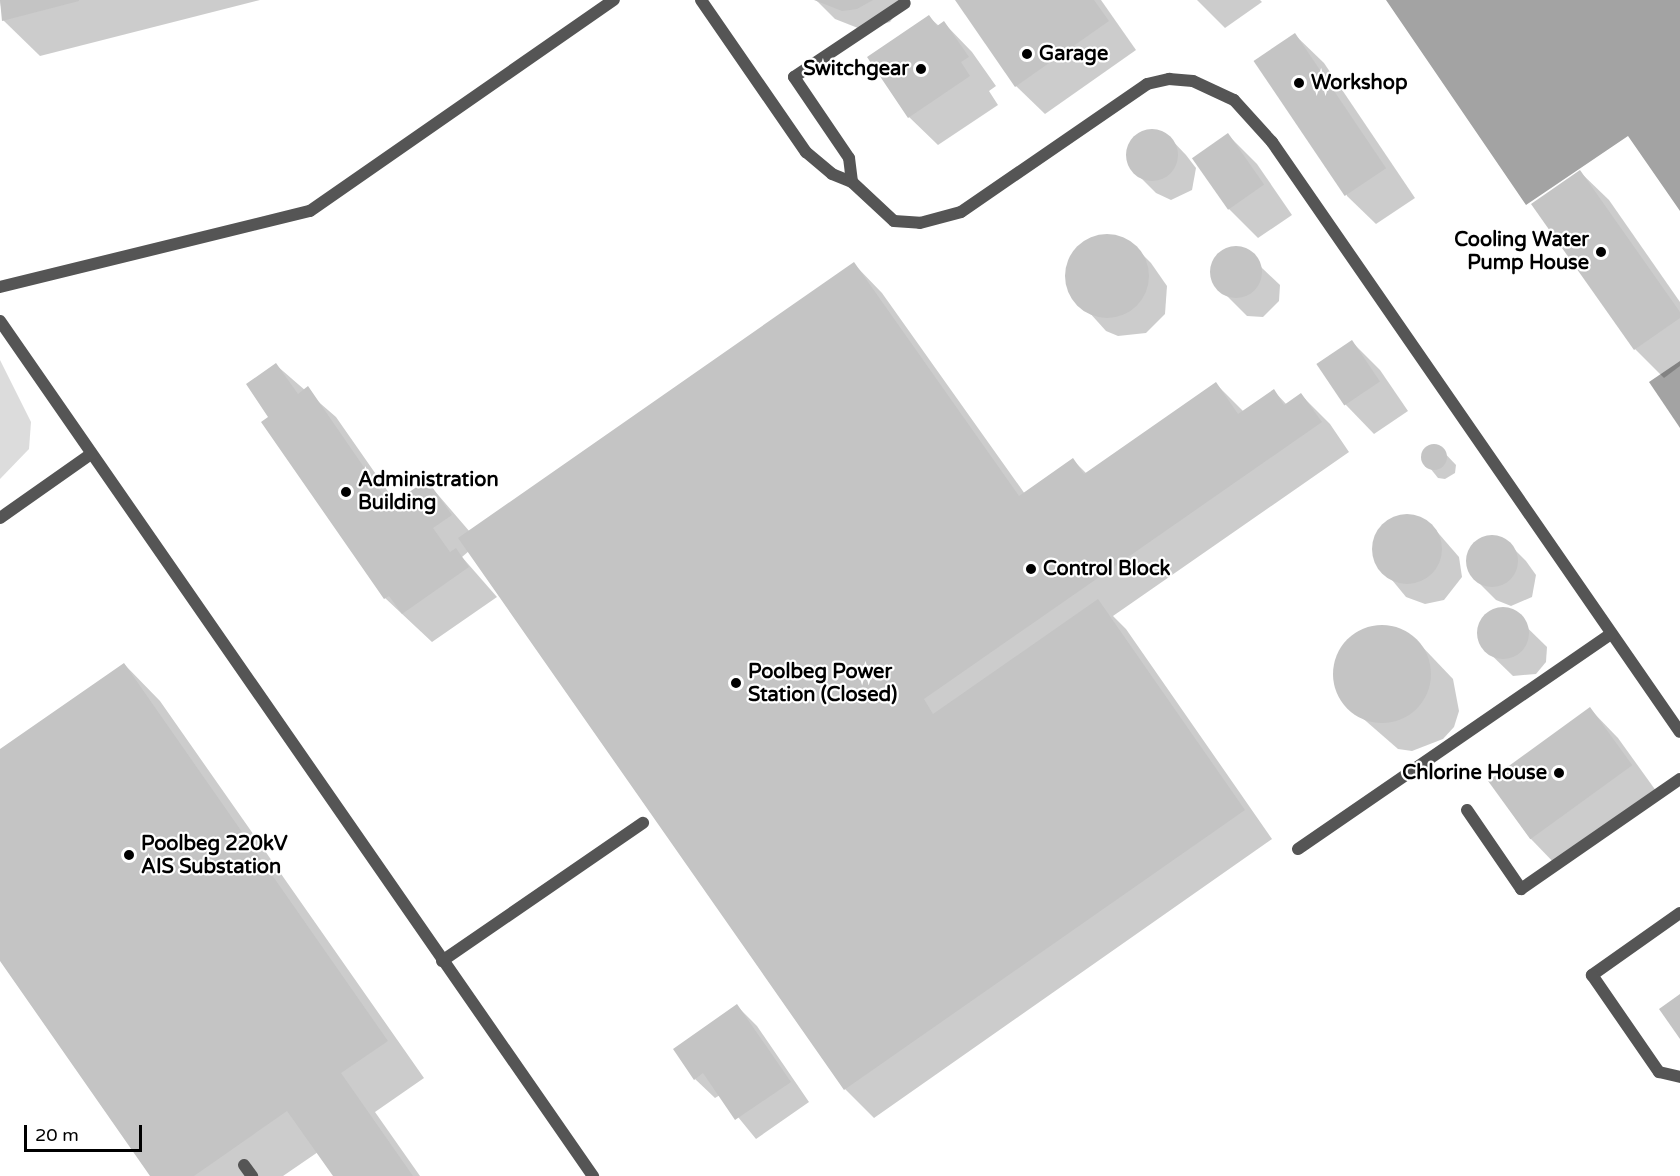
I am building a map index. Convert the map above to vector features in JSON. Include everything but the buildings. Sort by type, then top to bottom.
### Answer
[{"type":"lane","points":[[0,287],[310,211],[614,0]]},
{"type":"lane","points":[[701,0],[806,152],[832,174],[852,182],[894,221],[920,223],[962,212],[1147,84],[1169,79],[1193,81],[1234,100],[1267,135],[1611,634],[1678,724]]},
{"type":"lane","points":[[852,182],[849,158],[794,77],[905,3]]},
{"type":"lane","points":[[0,321],[591,1176]]},
{"type":"lane","points":[[0,518],[91,454]]},
{"type":"lane","points":[[1298,849],[1611,634]]},
{"type":"lane","points":[[1467,810],[1521,889],[1680,779]]},
{"type":"lane","points":[[442,961],[643,823]]},
{"type":"lane","points":[[1680,913],[1592,975],[1659,1072],[1680,1077]]},
{"type":"lane","points":[[244,1165],[252,1176]]},
{"type":"shaded area","points":[[1386,0],[1680,0],[1680,211],[1628,136],[1526,205]]},
{"type":"shaded area","points":[[0,360],[31,422],[29,449],[0,479]]},
{"type":"shaded area","points":[[1680,361],[1680,428],[1649,382]]},
{"type":"place","name":"Garage","points":[[1027,54]]},
{"type":"place","name":"Switchgear","points":[[921,69]]},
{"type":"place","name":"Workshop","points":[[1299,83]]},
{"type":"place","name":"Cooling Water Pump House","points":[[1601,252]]},
{"type":"place","name":"Administration Building","points":[[346,492]]},
{"type":"place","name":"Control Block","points":[[1031,569]]},
{"type":"place","name":"Poolbeg Power Station (Closed)","points":[[736,683]]},
{"type":"place","name":"Chlorine House","points":[[1559,773]]},
{"type":"place","name":"Poolbeg 220kV AIS Substation","points":[[129,855]]}]
